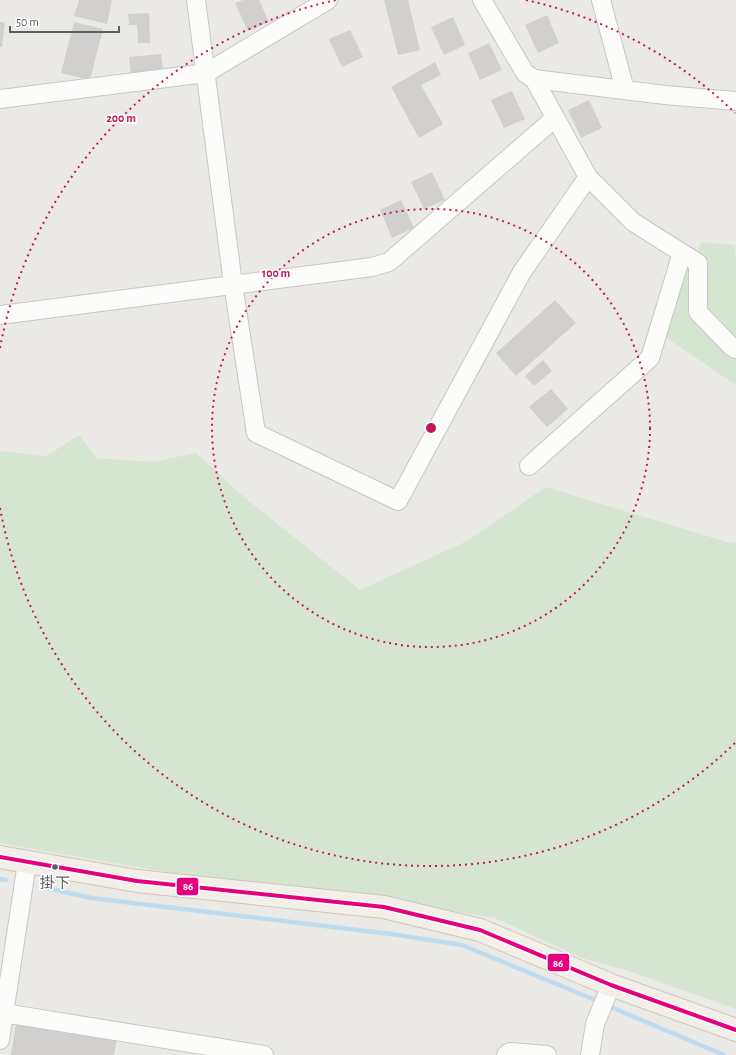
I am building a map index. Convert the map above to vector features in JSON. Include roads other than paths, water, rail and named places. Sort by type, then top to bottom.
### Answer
[{"type":"main road","points":[[0,857],[27,863],[137,881],[384,907],[480,930],[611,985],[736,1030]]},
{"type":"street","points":[[196,0],[233,284],[256,433],[398,501],[522,272],[588,177]]},
{"type":"street","points":[[0,100],[206,73],[328,0]]},
{"type":"street","points":[[482,0],[525,73],[534,79],[665,95],[736,101]]},
{"type":"street","points":[[601,0],[625,90]]},
{"type":"street","points":[[534,79],[588,177],[633,222],[698,263],[698,312],[731,346],[736,349]]},
{"type":"street","points":[[0,315],[372,267],[388,262],[555,118]]},
{"type":"street","points":[[529,466],[650,358],[682,253]]},
{"type":"street","points":[[0,1040],[4,1013],[5,981],[27,863]]},
{"type":"street","points":[[590,1055],[595,1024],[611,985]]},
{"type":"street","points":[[4,1013],[240,1053],[264,1055]]},
{"type":"street","points":[[506,1055],[510,1052],[547,1055]]},
{"type":"waterway","points":[[0,879],[6,880]]},
{"type":"waterway","points":[[47,888],[91,898],[391,934],[462,945],[600,1002]]},
{"type":"waterway","points":[[606,1005],[724,1055]]},
{"type":"place","name":"掛下","points":[[55,867]]}]
